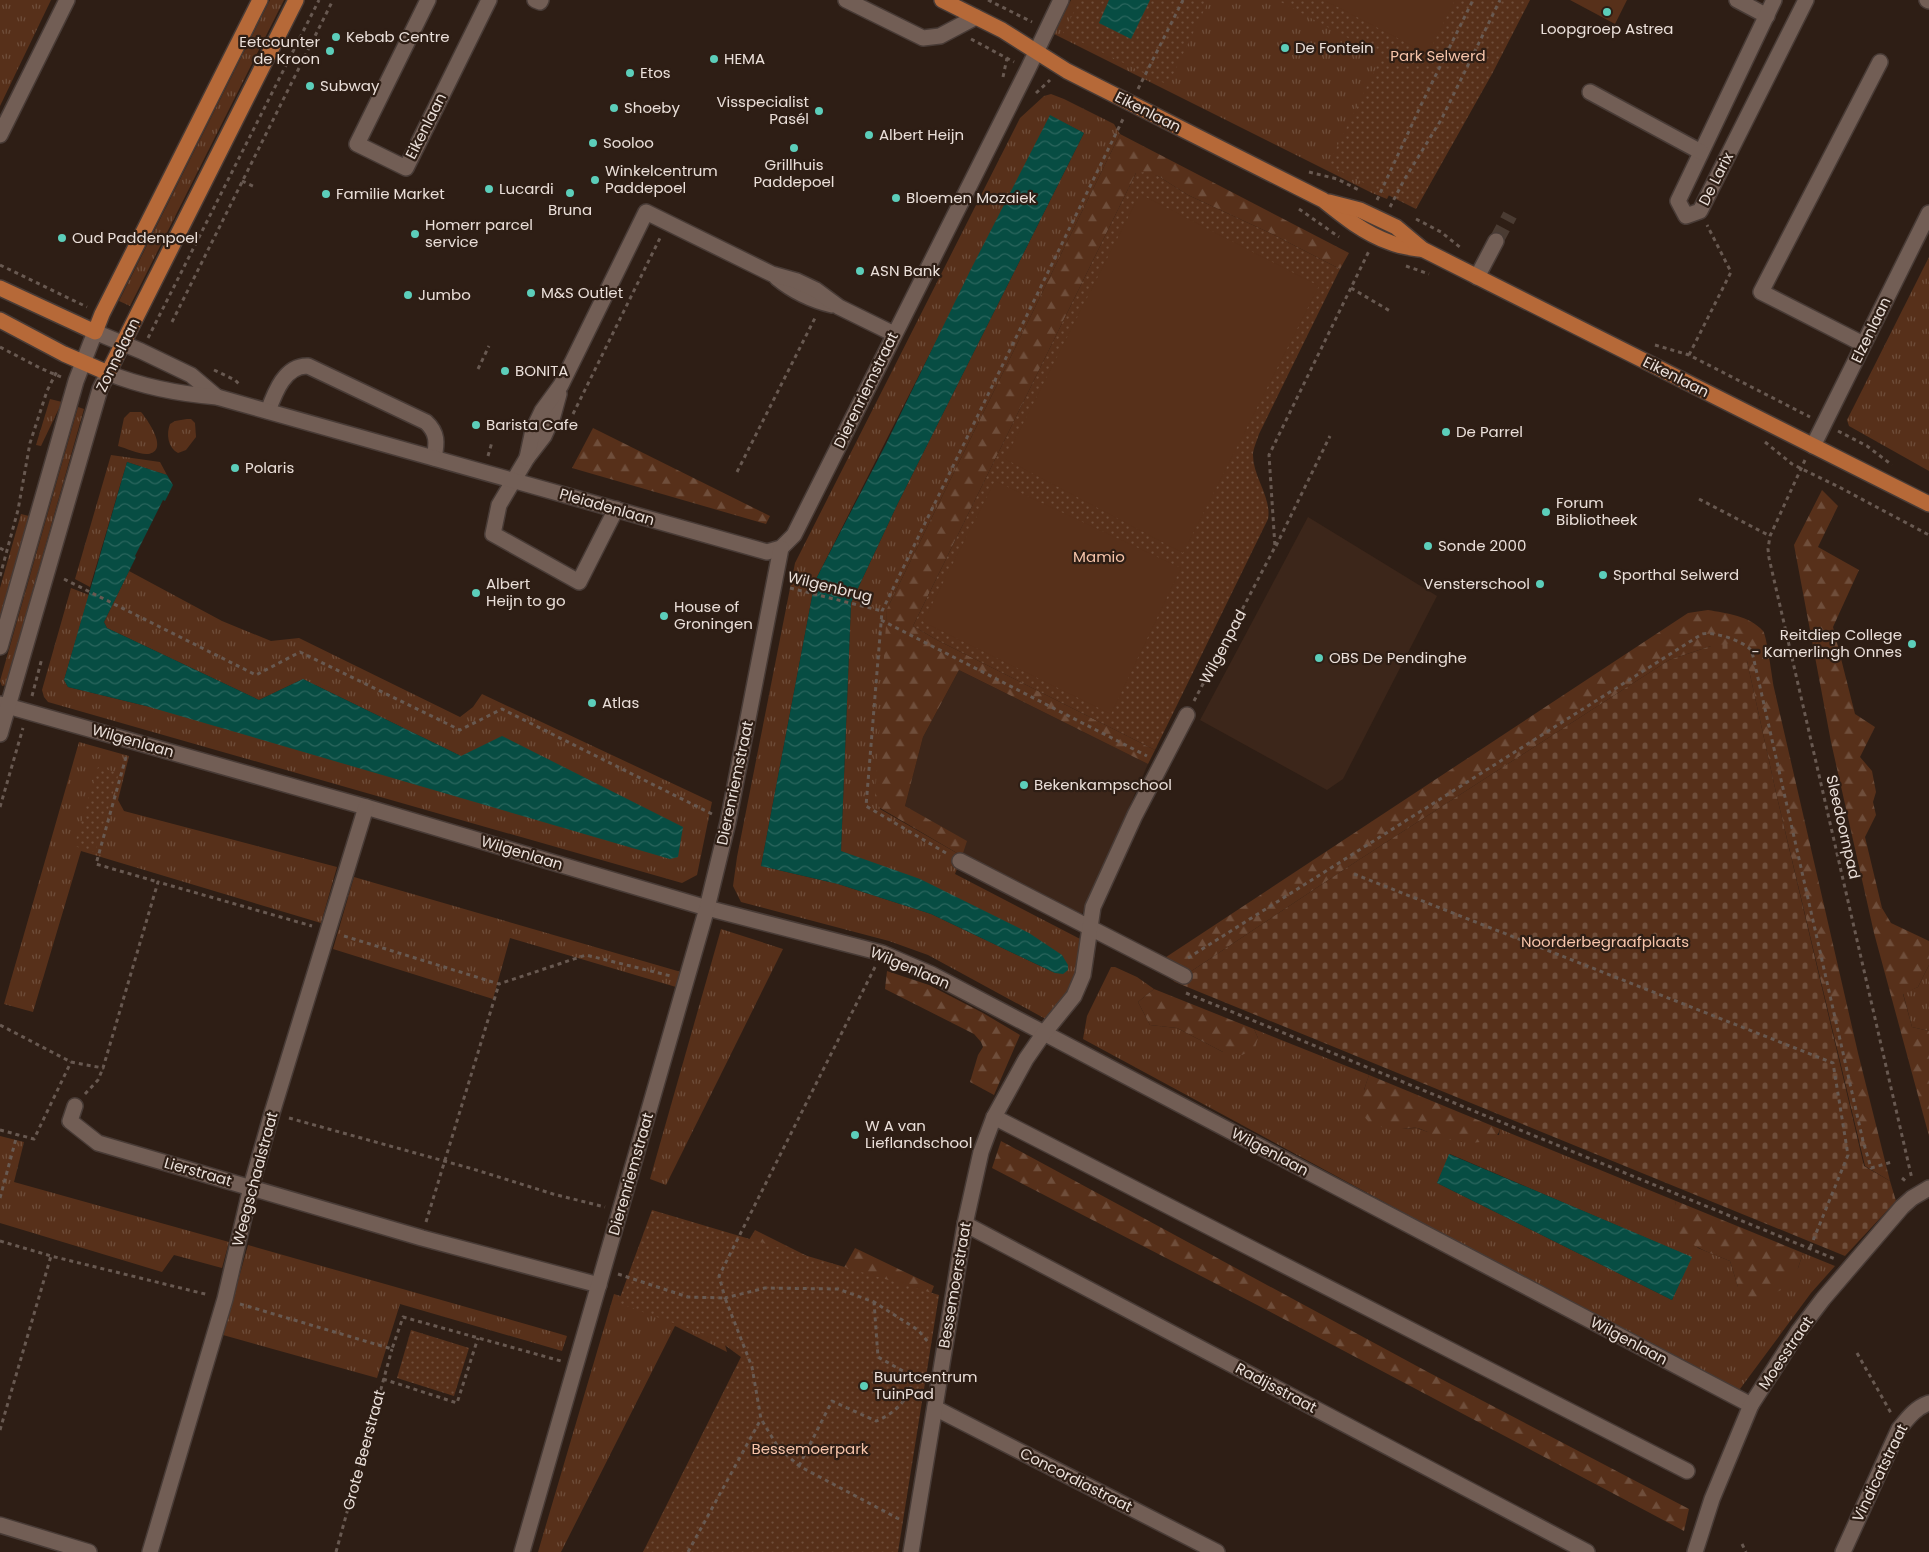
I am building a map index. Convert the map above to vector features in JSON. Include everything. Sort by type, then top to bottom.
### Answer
[{"type":"main road","name":"Zonnelaan","points":[[95,332],[102,314],[260,0]]},
{"type":"main road","name":"Zonnelaan","points":[[108,373],[296,0]]},
{"type":"main road","name":"Eikenlaan","points":[[942,0],[1002,30],[1067,71],[1323,200],[1360,210],[1396,228],[1424,250]]},
{"type":"main road","name":"Eikenlaan","points":[[1323,200],[1352,224],[1390,243],[1424,250],[1480,271],[1813,446],[1929,504]]},
{"type":"main road","name":"Pleiadenlaan","points":[[0,288],[95,332]]},
{"type":"main road","name":"Pleiadenlaan","points":[[0,320],[64,354],[108,373]]},
{"type":"street","points":[[0,135],[68,0]]},
{"type":"street","name":"Eikenlaan","points":[[428,0],[357,144],[406,168],[489,0]]},
{"type":"street","points":[[535,0],[540,2],[541,0]]},
{"type":"street","points":[[846,0],[923,38],[940,36],[976,17]]},
{"type":"street","name":"Dierenriemstraat","points":[[522,1552],[707,908],[728,822],[781,548],[794,535],[1036,52],[1060,0]]},
{"type":"street","points":[[1737,0],[1767,16]]},
{"type":"street","name":"De Larix","points":[[1774,0],[1678,200],[1686,216],[1700,211],[1806,0]]},
{"type":"street","points":[[1863,344],[1761,292],[1880,62]]},
{"type":"street","points":[[1590,92],[1701,152]]},
{"type":"street","points":[[616,509],[579,582],[493,534],[499,505],[527,458],[536,424],[542,411],[561,385],[646,212],[772,274],[797,281],[816,290],[839,307],[894,334]]},
{"type":"street","name":"Elzenlaan","points":[[1813,446],[1929,213]]},
{"type":"street","points":[[1480,271],[1496,241]]},
{"type":"street","points":[[772,274],[792,291],[839,307]]},
{"type":"street","name":"Pleiadenlaan","points":[[95,332],[191,375],[218,397]]},
{"type":"street","name":"Zonnelaan","points":[[0,647],[76,381],[95,332]]},
{"type":"street","points":[[268,410],[274,394],[289,372],[301,366],[308,366],[426,422],[432,427],[437,439],[434,458]]},
{"type":"street","name":"Pleiadenlaan","points":[[108,373],[126,380],[182,394],[218,397],[268,410],[767,552],[781,548]]},
{"type":"street","name":"Zonnelaan","points":[[0,734],[4,705],[100,389],[108,373]]},
{"type":"street","name":"Wilgenlaan","points":[[4,705],[366,807],[707,908],[882,953],[931,974],[1751,1405]]},
{"type":"street","points":[[1044,1033],[1074,996],[1083,975],[1093,907],[1105,878],[1187,715]]},
{"type":"street","name":"Weegschaalstraat","points":[[150,1552],[225,1299],[272,1113],[366,807]]},
{"type":"street","points":[[960,861],[1184,976]]},
{"type":"street","name":"Bessemoerstraat","points":[[911,1552],[965,1224],[981,1152],[994,1117],[1026,1059],[1044,1033]]},
{"type":"street","name":"Lierstraat","points":[[75,1106],[70,1122],[98,1143],[422,1238],[599,1285]]},
{"type":"street","points":[[994,1117],[1687,1471]]},
{"type":"street","name":"Moesstraat","points":[[1695,1552],[1712,1499],[1751,1405],[1798,1332],[1823,1300],[1902,1207],[1924,1191]]},
{"type":"street","name":"Radijsstraat","points":[[965,1224],[1587,1552]]},
{"type":"street","name":"Vindicatstraat","points":[[1842,1552],[1899,1429],[1909,1415],[1922,1406],[1929,1404]]},
{"type":"street","name":"Concordiastraat","points":[[935,1408],[1217,1552]]},
{"type":"street","points":[[0,1525],[89,1552]]},
{"type":"path","name":"Zonnelaan","points":[[149,336],[319,0]]},
{"type":"path","points":[[172,322],[333,0]]},
{"type":"path","points":[[1138,89],[1183,0]]},
{"type":"path","points":[[1370,215],[1421,105],[1473,0]]},
{"type":"path","points":[[1391,206],[1404,180],[1441,120],[1500,0]]},
{"type":"path","points":[[957,27],[970,39],[1007,58]]},
{"type":"path","points":[[960,861],[866,806],[882,611],[1124,117]]},
{"type":"path","points":[[242,180],[255,187]]},
{"type":"path","points":[[1378,199],[1399,210]]},
{"type":"path","points":[[1689,355],[1731,272],[1700,211]]},
{"type":"path","points":[[1407,215],[1441,232],[1476,261],[1480,271]]},
{"type":"path","points":[[570,421],[668,223]]},
{"type":"path","points":[[1275,547],[1269,455],[1368,253]]},
{"type":"path","points":[[0,265],[87,307]]},
{"type":"path","points":[[1351,288],[1390,311]]},
{"type":"path","points":[[737,472],[823,303]]},
{"type":"path","name":"Eikenlaan","points":[[1651,344],[1689,355],[1808,416]]},
{"type":"path","points":[[478,369],[489,346]]},
{"type":"path","points":[[0,347],[55,375],[30,443],[24,485],[0,576]]},
{"type":"path","points":[[1839,431],[1896,468]]},
{"type":"path","name":"Wilgenpad","points":[[1187,715],[1275,547],[1330,436]]},
{"type":"path","points":[[1767,446],[1801,469],[1929,535]]},
{"type":"path","name":"Sleedoornpad","points":[[1801,469],[1770,536],[1768,549],[1907,1164],[1911,1176],[1924,1191]]},
{"type":"path","points":[[1699,500],[1770,536]]},
{"type":"path","points":[[0,548],[7,552]]},
{"type":"path","points":[[64,579],[256,675],[300,652],[460,730],[502,709],[728,822]]},
{"type":"path","name":"Wilgenbrug","points":[[774,584],[882,611]]},
{"type":"path","points":[[881,620],[1162,763]]},
{"type":"path","points":[[1171,968],[1702,634],[1716,633],[1749,648],[1754,656],[1871,1168],[1892,1162]]},
{"type":"path","points":[[131,741],[96,864],[327,930],[499,984],[586,955],[686,980]]},
{"type":"path","points":[[1354,874],[1833,1063],[1848,1155],[1810,1248]]},
{"type":"path","points":[[75,1106],[98,1080],[103,1068],[158,882]]},
{"type":"path","points":[[882,953],[719,1276],[725,1298],[752,1367],[761,1419],[778,1447],[799,1466],[915,1527]]},
{"type":"path","points":[[422,1238],[499,984]]},
{"type":"path","points":[[1184,992],[1852,1266]]},
{"type":"path","points":[[0,1025],[71,1062],[103,1068]]},
{"type":"path","points":[[0,1130],[34,1138],[71,1062]]},
{"type":"path","points":[[272,1113],[445,1161],[553,1194],[620,1211]]},
{"type":"path","points":[[0,1198],[17,1135]]},
{"type":"path","points":[[0,1242],[225,1299],[392,1349]]},
{"type":"path","points":[[0,1430],[51,1256]]},
{"type":"path","points":[[603,1270],[688,1298],[725,1298],[765,1288],[838,1289],[874,1302],[918,1330],[942,1360]]},
{"type":"path","points":[[799,1466],[832,1400],[876,1420],[886,1418],[906,1397],[911,1388],[912,1380],[910,1375],[878,1357],[874,1302]]},
{"type":"path","name":"Grote Beerstraat","points":[[336,1552],[383,1379],[403,1317],[478,1338]]},
{"type":"path","points":[[383,1379],[457,1403],[478,1338],[576,1365]]},
{"type":"path","points":[[1857,1353],[1899,1429]]},
{"type":"path","points":[[688,1552],[761,1419]]},
{"type":"path","points":[[1742,1544],[1746,1552]]},
{"type":"shaded area","name":"OBS De Pendinghe","points":[[1308,517],[1437,596],[1343,779],[1327,790],[1200,720]]},
{"type":"shaded area","name":"Bekenkampschool","points":[[959,670],[1148,764],[1082,914],[962,856],[905,806],[923,737]]},
{"type":"green space","points":[[0,0],[51,0],[0,106]]},
{"type":"green space","points":[[270,0],[284,0],[130,306],[119,301]]},
{"type":"green space","points":[[1071,0],[1486,0],[1387,199],[1054,34]]},
{"type":"green space","points":[[1080,0],[1209,0],[1168,85],[1063,33]]},
{"type":"green space","name":"Park Selwerd","points":[[1277,0],[1530,0],[1492,74],[1416,209],[1328,165],[1382,56]]},
{"type":"green space","points":[[1324,0],[1455,0],[1428,54]]},
{"type":"green space","name":"Loopgroep Astrea","points":[[1570,0],[1627,0],[1615,24]]},
{"type":"green space","points":[[1051,94],[1064,99],[1114,124],[1120,134],[887,609],[880,809],[962,856],[955,874],[1086,942],[1095,950],[1095,956],[1072,1001],[1053,1023],[928,955],[889,941],[741,902],[733,886],[737,857],[795,563],[1020,118],[1044,96]],"holes":[[[1050,116],[1084,133],[898,503],[851,603],[841,851],[1055,973],[931,914],[838,884],[761,866],[815,581]]]},
{"type":"green space","points":[[1120,134],[1349,253],[1340,269],[1270,233],[1188,195],[1158,176],[1136,173],[913,626],[937,640],[1155,750],[1148,764],[959,670],[923,737],[905,806],[967,841],[962,856],[880,808],[875,799],[887,609]]},
{"type":"green space","name":"Mamio","points":[[1146,172],[1158,176],[1188,195],[1270,233],[1340,269],[1259,434],[1254,448],[1255,470],[1265,495],[1268,519],[1155,750],[937,640],[913,626],[1136,173]]},
{"type":"green space","points":[[1140,194],[1319,286],[1183,553],[1005,459]]},
{"type":"green space","points":[[1929,257],[1929,471],[1849,426],[1847,420]]},
{"type":"green space","points":[[50,399],[62,402],[41,446],[36,445]]},
{"type":"green space","points":[[78,407],[84,409],[6,685],[2,686],[0,681]]},
{"type":"green space","points":[[130,412],[141,412],[148,421],[157,441],[157,447],[154,452],[145,454],[118,446],[124,418]]},
{"type":"green space","points":[[191,419],[195,423],[196,437],[186,450],[178,453],[170,444],[168,436],[170,424]]},
{"type":"green space","points":[[593,428],[770,516],[766,524],[572,468]]},
{"type":"green space","points":[[111,455],[160,462],[167,475],[127,462],[90,587],[75,579]]},
{"type":"green space","points":[[995,481],[1181,568],[1111,714],[923,622]]},
{"type":"green space","points":[[1822,490],[1838,506],[1818,547],[1859,570],[1833,627],[1855,714],[1875,727],[1860,757],[1872,771],[1876,792],[1873,802],[1876,815],[1865,837],[1882,908],[1891,923],[1929,941],[1929,965],[1918,987],[1903,994],[1912,1027],[1929,1031],[1929,1136],[1874,933],[1831,742],[1794,545]]},
{"type":"green space","points":[[21,514],[29,516],[0,617],[0,588]]},
{"type":"green space","points":[[129,571],[222,621],[271,641],[299,638],[460,717],[473,707],[482,694],[712,802],[697,875],[682,883],[48,702],[42,690],[71,588],[89,595],[64,680],[68,687],[146,706],[461,756],[303,679],[259,700],[107,628],[104,622]]},
{"type":"green space","points":[[1708,610],[1745,619],[1758,626],[1765,634],[1774,688],[1858,1053],[1890,1181],[1865,1166],[1777,797],[1747,661],[1711,646],[1669,660],[1354,863],[1175,982],[1154,965],[1688,613]]},
{"type":"green space","name":"Noorderbegraafplaats","points":[[1733,643],[1741,646],[1747,661],[1864,1166],[1890,1181],[1896,1201],[1845,1256],[1175,982],[1354,863],[1669,660],[1711,646]]},
{"type":"green space","points":[[79,742],[129,756],[118,800],[124,811],[337,867],[321,923],[81,851],[33,1012],[4,1004]]},
{"type":"green space","points":[[98,767],[119,773],[95,852],[74,846]]},
{"type":"green space","points":[[354,877],[681,972],[676,987],[510,938],[493,999],[333,949]]},
{"type":"green space","points":[[721,929],[783,949],[666,1185],[650,1179]]},
{"type":"green space","points":[[1929,965],[1929,1031],[1912,1027],[1903,993],[1918,987]]},
{"type":"green space","points":[[1111,967],[1115,967],[1137,977],[1154,989],[1138,1002],[1150,1025],[1177,1028],[1223,1052],[1258,1038],[1254,1029],[1369,1075],[1364,1090],[1395,1129],[1417,1128],[1428,1132],[1499,1135],[1500,1129],[1676,1201],[1673,1219],[1698,1248],[1730,1261],[1738,1287],[1798,1268],[1803,1253],[1835,1266],[1811,1293],[1737,1393],[1083,1039],[1087,1016]],"holes":[[[1450,1154],[1691,1257],[1672,1300],[1437,1183]]]},
{"type":"green space","points":[[887,971],[929,985],[1020,1035],[994,1095],[970,1082],[978,1055],[983,1047],[981,1042],[974,1034],[885,989]]},
{"type":"green space","points":[[1154,989],[1254,1029],[1258,1038],[1255,1048],[1242,1055],[1223,1052],[1177,1028],[1150,1025],[1138,1002]]},
{"type":"green space","points":[[1369,1075],[1500,1129],[1499,1132],[1490,1140],[1467,1142],[1444,1138],[1417,1128],[1394,1129],[1372,1124],[1366,1119],[1362,1105]]},
{"type":"green space","points":[[0,1136],[24,1142],[14,1182],[229,1242],[222,1268],[174,1255],[162,1272],[0,1223]]},
{"type":"green space","points":[[1001,1141],[1426,1371],[1689,1509],[1684,1531],[1261,1307],[992,1168]]},
{"type":"green space","points":[[1676,1201],[1803,1253],[1798,1268],[1781,1290],[1758,1301],[1745,1298],[1738,1287],[1730,1261],[1694,1245],[1679,1233],[1673,1217]]},
{"type":"green space","name":"Bessemoerpark","points":[[652,1210],[939,1295],[898,1552],[643,1552],[741,1357],[715,1338],[618,1303]]},
{"type":"green space","points":[[755,1230],[841,1273],[855,1248],[934,1286],[923,1314],[733,1266]]},
{"type":"green space","points":[[248,1245],[567,1336],[562,1351],[400,1304],[377,1378],[223,1335]]},
{"type":"green space","points":[[614,1294],[661,1309],[722,1334],[727,1352],[675,1326],[561,1552],[538,1552]]},
{"type":"green space","points":[[411,1330],[469,1348],[454,1396],[397,1378]]},
{"type":"water","points":[[1109,0],[1150,0],[1131,39],[1099,23]]},
{"type":"water","points":[[1050,115],[1084,133],[898,503],[851,603],[841,851],[920,879],[1029,933],[1062,955],[1068,965],[1068,970],[1063,974],[1055,973],[931,914],[838,884],[761,866],[815,581],[886,444],[970,271]]},
{"type":"water","points":[[127,462],[167,475],[173,485],[165,501],[163,500],[104,622],[107,628],[259,700],[303,679],[461,756],[502,736],[683,827],[678,857],[670,859],[146,706],[68,687],[64,680]]},
{"type":"water","points":[[1449,1154],[1692,1257],[1672,1300],[1437,1183]]},
{"type":"tunnel","points":[[1496,241],[1510,215]]},
{"type":"place","name":"Loopgroep Astrea","points":[[1607,12]]},
{"type":"place","name":"Kebab Centre","points":[[336,37]]},
{"type":"place","name":"De Fontein","points":[[1285,48]]},
{"type":"place","name":"Eetcounter de Kroon","points":[[330,51]]},
{"type":"place","name":"HEMA","points":[[714,59]]},
{"type":"place","name":"Etos","points":[[630,73]]},
{"type":"place","name":"Subway","points":[[310,86]]},
{"type":"place","name":"Shoeby","points":[[614,108]]},
{"type":"place","name":"Visspecialist Pasél","points":[[819,111]]},
{"type":"place","name":"Albert Heijn","points":[[869,135]]},
{"type":"place","name":"Sooloo","points":[[593,143]]},
{"type":"place","name":"Grillhuis Paddepoel","points":[[794,148]]},
{"type":"place","name":"Winkelcentrum Paddepoel","points":[[595,180]]},
{"type":"place","name":"Lucardi","points":[[489,189]]},
{"type":"place","name":"Bruna","points":[[570,193]]},
{"type":"place","name":"Familie Market","points":[[326,194]]},
{"type":"place","name":"Bloemen Mozaiek","points":[[896,198]]},
{"type":"place","name":"Homerr parcel service","points":[[415,234]]},
{"type":"place","name":"Oud Paddenpoel","points":[[62,238]]},
{"type":"place","name":"ASN Bank","points":[[860,271]]},
{"type":"place","name":"M&S Outlet","points":[[531,293]]},
{"type":"place","name":"Jumbo","points":[[408,295]]},
{"type":"place","name":"BONITA","points":[[505,371]]},
{"type":"place","name":"Barista Cafe","points":[[476,425]]},
{"type":"place","name":"De Parrel","points":[[1446,432]]},
{"type":"place","name":"Polaris","points":[[235,468]]},
{"type":"place","name":"Forum Bibliotheek","points":[[1546,512]]},
{"type":"place","name":"Sonde 2000","points":[[1428,546]]},
{"type":"place","name":"Sporthal Selwerd","points":[[1603,575]]},
{"type":"place","name":"Vensterschool","points":[[1540,584]]},
{"type":"place","name":"Albert Heijn to go","points":[[476,593]]},
{"type":"place","name":"House of Groningen","points":[[664,616]]},
{"type":"place","name":"Reitdiep College - Kamerlingh Onnes","points":[[1912,644]]},
{"type":"place","name":"OBS De Pendinghe","points":[[1319,658]]},
{"type":"place","name":"Atlas","points":[[592,703]]},
{"type":"place","name":"Bekenkampschool","points":[[1024,785]]},
{"type":"place","name":"W A van Lieflandschool","points":[[855,1135]]},
{"type":"place","name":"Buurtcentrum TuinPad","points":[[864,1386]]}]
